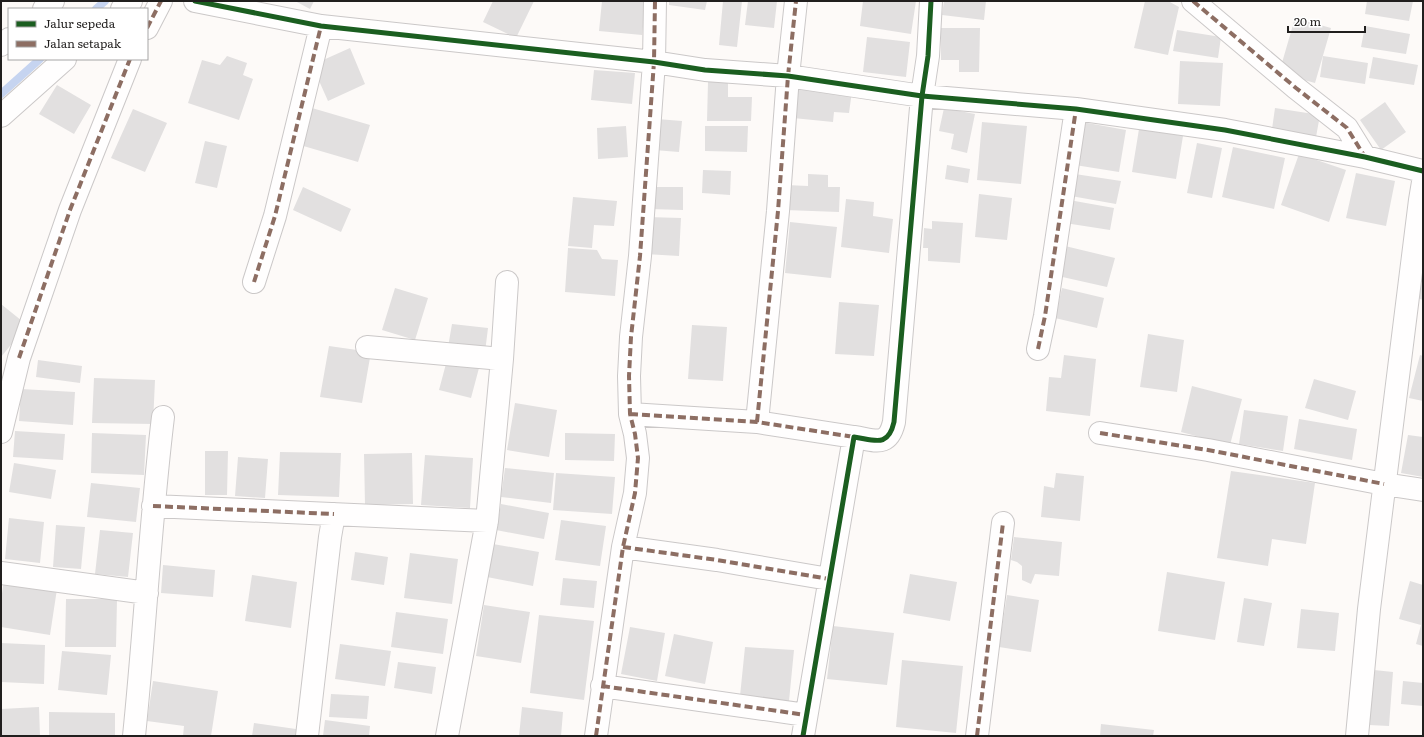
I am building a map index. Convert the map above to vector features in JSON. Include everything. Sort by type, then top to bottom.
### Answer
[{"type":"street","points":[[45,8],[53,1]]},
{"type":"street","points":[[123,8],[131,1]]},
{"type":"street","points":[[148,26],[162,1]]},
{"type":"street","points":[[195,1],[321,26],[654,62],[705,70],[788,76],[922,96],[1076,109],[1226,130],[1365,157],[1423,171]]},
{"type":"street","points":[[596,736],[623,547],[635,493],[638,458],[635,434],[630,414],[629,376],[631,337],[640,256],[654,62],[655,1]]},
{"type":"street","points":[[757,422],[778,211],[788,76],[796,1]]},
{"type":"street","points":[[630,414],[757,422],[880,441],[888,438],[894,422],[922,96],[928,56],[931,1]]},
{"type":"street","points":[[1193,1],[1296,88],[1347,128],[1365,157]]},
{"type":"street","points":[[254,282],[275,216],[321,26]]},
{"type":"street","points":[[1,116],[64,60]]},
{"type":"street","points":[[1,432],[21,351],[70,210],[130,60]]},
{"type":"street","points":[[1038,349],[1045,316],[1076,109]]},
{"type":"street","points":[[1356,736],[1384,484],[1423,182]]},
{"type":"street","points":[[447,736],[487,521],[502,358],[507,282]]},
{"type":"street","points":[[367,347],[502,358]]},
{"type":"street","points":[[134,736],[153,506],[163,416]]},
{"type":"street","points":[[1100,433],[1208,450],[1384,484],[1423,490]]},
{"type":"street","points":[[602,686],[805,726],[854,437]]},
{"type":"street","points":[[153,506],[487,521]]},
{"type":"street","points":[[307,736],[334,514]]},
{"type":"street","points":[[977,736],[1004,523]]},
{"type":"street","points":[[623,547],[717,560],[829,579]]},
{"type":"street","points":[[1,573],[147,593]]},
{"type":"building","points":[[295,1],[314,1],[310,9]]},
{"type":"building","points":[[493,1],[534,1],[516,38],[483,22]]},
{"type":"building","points":[[602,1],[646,1],[642,35],[599,31]]},
{"type":"building","points":[[669,1],[707,1],[705,10],[669,5]]},
{"type":"building","points":[[723,1],[742,1],[737,47],[719,45]]},
{"type":"building","points":[[748,1],[777,1],[774,28],[745,25]]},
{"type":"building","points":[[863,1],[916,1],[911,34],[860,26]]},
{"type":"building","points":[[944,1],[986,1],[984,20],[942,15]]},
{"type":"building","points":[[1145,1],[1168,1],[1179,7],[1168,55],[1134,48]]},
{"type":"building","points":[[1367,1],[1413,1],[1409,21],[1365,14]]},
{"type":"building","points":[[1295,18],[1331,28],[1315,83],[1279,73]]},
{"type":"building","points":[[1365,26],[1410,34],[1406,54],[1361,47]]},
{"type":"building","points":[[941,28],[980,28],[979,72],[959,72],[959,60],[941,60]]},
{"type":"building","points":[[1177,30],[1221,37],[1218,58],[1173,51]]},
{"type":"building","points":[[867,37],[910,42],[906,77],[863,72]]},
{"type":"building","points":[[350,48],[365,84],[328,101],[312,65]]},
{"type":"building","points":[[227,56],[247,63],[243,75],[253,79],[239,120],[188,103],[202,60],[220,65]]},
{"type":"building","points":[[1323,56],[1368,63],[1365,84],[1320,77]]},
{"type":"building","points":[[1373,57],[1418,65],[1414,85],[1369,78]]},
{"type":"building","points":[[1180,61],[1223,63],[1220,106],[1178,104]]},
{"type":"building","points":[[594,70],[635,73],[632,104],[591,100]]},
{"type":"building","points":[[708,82],[728,82],[728,97],[752,97],[751,121],[707,121]]},
{"type":"building","points":[[57,85],[91,105],[74,134],[39,114]]},
{"type":"building","points":[[797,85],[852,91],[849,113],[834,112],[833,122],[793,118]]},
{"type":"building","points":[[1385,102],[1406,132],[1381,150],[1360,120]]},
{"type":"building","points":[[312,108],[370,125],[358,162],[300,145]]},
{"type":"building","points":[[944,108],[975,114],[967,153],[951,149],[954,134],[939,131]]},
{"type":"building","points":[[1275,108],[1320,115],[1316,137],[1272,129]]},
{"type":"building","points":[[133,109],[167,123],[145,172],[111,158]]},
{"type":"building","points":[[657,119],[682,121],[679,152],[654,150]]},
{"type":"building","points":[[982,122],[1027,126],[1021,184],[977,180]]},
{"type":"building","points":[[1082,122],[1126,130],[1119,172],[1075,165]]},
{"type":"building","points":[[626,126],[628,157],[598,159],[597,128]]},
{"type":"building","points":[[705,126],[748,126],[747,152],[705,151]]},
{"type":"building","points":[[1139,129],[1183,136],[1176,179],[1132,172]]},
{"type":"building","points":[[205,141],[227,146],[217,188],[195,183]]},
{"type":"building","points":[[1197,143],[1222,148],[1212,198],[1187,193]]},
{"type":"building","points":[[1233,147],[1285,158],[1274,209],[1222,197]]},
{"type":"building","points":[[1299,154],[1346,170],[1329,222],[1281,205]]},
{"type":"building","points":[[947,165],[970,169],[968,183],[945,179]]},
{"type":"building","points":[[703,170],[731,171],[730,195],[702,193]]},
{"type":"building","points":[[1356,173],[1395,181],[1386,226],[1346,218]]},
{"type":"building","points":[[808,174],[828,175],[828,187],[840,187],[839,212],[785,210],[786,185],[808,186]]},
{"type":"building","points":[[1075,174],[1121,181],[1116,204],[1071,196]]},
{"type":"building","points":[[303,187],[351,209],[341,232],[293,210]]},
{"type":"building","points":[[650,187],[683,187],[683,210],[650,209]]},
{"type":"building","points":[[979,194],[1012,198],[1007,240],[975,237]]},
{"type":"building","points":[[573,197],[617,201],[614,226],[594,225],[592,248],[568,246]]},
{"type":"building","points":[[846,199],[874,202],[873,216],[893,219],[889,253],[841,247]]},
{"type":"building","points":[[1069,200],[1114,208],[1110,230],[1065,223]]},
{"type":"building","points":[[647,217],[681,218],[679,256],[645,254]]},
{"type":"building","points":[[932,221],[963,223],[960,263],[928,261],[928,248],[923,248],[924,228],[932,229]]},
{"type":"building","points":[[790,222],[837,227],[831,278],[785,273]]},
{"type":"building","points":[[1065,246],[1115,258],[1107,287],[1058,276]]},
{"type":"building","points":[[568,248],[597,250],[602,259],[618,260],[615,296],[565,292]]},
{"type":"building","points":[[1423,280],[1423,300],[1417,298]]},
{"type":"building","points":[[395,288],[428,298],[415,340],[382,330]]},
{"type":"building","points":[[1062,288],[1104,298],[1097,328],[1055,318]]},
{"type":"building","points":[[839,302],[879,305],[874,356],[835,354]]},
{"type":"building","points":[[1,304],[27,325],[1,357]]},
{"type":"building","points":[[452,324],[488,328],[485,352],[448,347]]},
{"type":"building","points":[[692,325],[727,327],[723,381],[688,379]]},
{"type":"building","points":[[1148,334],[1184,340],[1177,392],[1140,387]]},
{"type":"building","points":[[329,346],[371,352],[362,403],[320,397]]},
{"type":"building","points":[[1064,355],[1096,359],[1090,416],[1046,411],[1049,377],[1061,378]]},
{"type":"building","points":[[1420,355],[1423,356],[1423,401],[1409,398]]},
{"type":"building","points":[[38,360],[82,366],[80,383],[36,377]]},
{"type":"building","points":[[447,360],[479,368],[471,398],[439,390]]},
{"type":"building","points":[[94,378],[155,380],[153,424],[92,423]]},
{"type":"building","points":[[1314,379],[1356,391],[1348,420],[1305,408]]},
{"type":"building","points":[[1192,386],[1242,399],[1230,445],[1181,432]]},
{"type":"building","points":[[21,389],[75,392],[73,425],[19,421]]},
{"type":"building","points":[[515,403],[557,410],[549,457],[507,450]]},
{"type":"building","points":[[1244,410],[1288,416],[1283,451],[1239,444]]},
{"type":"building","points":[[1299,419],[1357,429],[1352,460],[1294,449]]},
{"type":"building","points":[[15,431],[65,434],[63,460],[13,457]]},
{"type":"building","points":[[92,433],[146,435],[144,475],[91,473]]},
{"type":"building","points":[[565,433],[615,434],[614,461],[565,460]]},
{"type":"building","points":[[1408,435],[1423,437],[1423,477],[1401,473]]},
{"type":"building","points":[[205,451],[228,451],[227,495],[205,495]]},
{"type":"building","points":[[280,452],[341,453],[339,497],[278,495]]},
{"type":"building","points":[[412,453],[413,504],[365,505],[364,454]]},
{"type":"building","points":[[425,455],[473,458],[470,508],[421,505]]},
{"type":"building","points":[[238,457],[268,459],[265,498],[235,496]]},
{"type":"building","points":[[14,463],[56,470],[51,499],[9,492]]},
{"type":"building","points":[[505,468],[554,473],[551,503],[501,497]]},
{"type":"building","points":[[1231,471],[1315,483],[1306,544],[1272,539],[1268,566],[1217,558]]},
{"type":"building","points":[[556,473],[615,477],[612,514],[553,510]]},
{"type":"building","points":[[1056,473],[1084,476],[1080,521],[1041,517],[1044,486],[1054,488]]},
{"type":"building","points":[[91,483],[140,488],[136,522],[87,517]]},
{"type":"building","points":[[501,504],[549,513],[544,539],[496,530]]},
{"type":"building","points":[[9,518],[44,522],[40,563],[5,559]]},
{"type":"building","points":[[561,520],[606,526],[600,566],[555,560]]},
{"type":"building","points":[[56,525],[85,527],[81,569],[53,567]]},
{"type":"building","points":[[100,530],[133,533],[128,577],[95,574]]},
{"type":"building","points":[[1014,537],[1062,542],[1059,576],[1035,574],[1031,584],[1022,580],[1022,566],[1011,560]]},
{"type":"building","points":[[493,544],[539,552],[533,586],[487,577]]},
{"type":"building","points":[[355,552],[388,557],[384,585],[351,580]]},
{"type":"building","points":[[410,553],[458,559],[452,604],[404,598]]},
{"type":"building","points":[[163,565],[215,570],[213,597],[161,593]]},
{"type":"building","points":[[1167,572],[1225,582],[1215,640],[1158,631]]},
{"type":"building","points":[[910,574],[957,582],[950,621],[903,613]]},
{"type":"building","points":[[252,575],[297,582],[291,628],[245,621]]},
{"type":"building","points":[[563,578],[597,581],[594,608],[560,605]]},
{"type":"building","points":[[4,580],[57,589],[50,635],[1,627],[1,600]]},
{"type":"building","points":[[1410,581],[1423,585],[1423,646],[1416,644],[1421,625],[1399,619]]},
{"type":"building","points":[[1007,595],[1039,600],[1031,652],[999,647]]},
{"type":"building","points":[[1244,598],[1272,603],[1264,646],[1237,642]]},
{"type":"building","points":[[66,599],[117,599],[116,647],[65,647]]},
{"type":"building","points":[[484,605],[530,612],[521,663],[476,656]]},
{"type":"building","points":[[1301,609],[1339,613],[1335,651],[1297,648]]},
{"type":"building","points":[[396,612],[448,619],[443,654],[391,647]]},
{"type":"building","points":[[539,615],[594,621],[584,700],[530,693]]},
{"type":"building","points":[[833,626],[894,633],[887,685],[827,679]]},
{"type":"building","points":[[630,627],[665,633],[657,681],[621,674]]},
{"type":"building","points":[[674,634],[713,642],[705,684],[665,676]]},
{"type":"building","points":[[1,643],[45,645],[44,684],[1,682]]},
{"type":"building","points":[[340,644],[391,651],[385,686],[335,679]]},
{"type":"building","points":[[745,647],[794,650],[789,701],[740,696]]},
{"type":"building","points":[[62,651],[111,655],[107,695],[58,690]]},
{"type":"building","points":[[902,660],[963,666],[956,733],[896,727]]},
{"type":"building","points":[[398,662],[436,667],[432,694],[394,688]]},
{"type":"building","points":[[1374,670],[1393,672],[1389,726],[1369,725]]},
{"type":"building","points":[[153,681],[218,691],[211,736],[183,736],[184,726],[147,721]]},
{"type":"building","points":[[1403,681],[1423,683],[1423,706],[1401,704]]},
{"type":"building","points":[[331,694],[369,696],[367,719],[329,717]]},
{"type":"building","points":[[39,707],[40,736],[1,736],[1,709]]},
{"type":"building","points":[[522,707],[563,712],[561,736],[519,736]]},
{"type":"building","points":[[49,712],[115,713],[115,736],[49,736]]},
{"type":"building","points":[[325,720],[370,726],[369,736],[323,736]]},
{"type":"building","points":[[254,723],[296,729],[295,736],[252,736]]},
{"type":"building","points":[[1101,724],[1154,730],[1153,736],[1100,736]]},
{"type":"waterway","points":[[97,8],[105,1]]},
{"type":"waterway","points":[[1,94],[39,60]]},
{"type":"marked path","points":[[148,26],[161,1]]},
{"type":"marked path","points":[[596,736],[623,547],[635,493],[638,458],[635,434],[630,414],[629,376],[631,337],[640,256],[654,62],[655,1]]},
{"type":"marked path","points":[[757,422],[778,211],[788,76],[796,1]]},
{"type":"marked path","points":[[1193,1],[1296,88],[1347,128],[1365,157]]},
{"type":"marked path","points":[[254,282],[275,216],[321,26]]},
{"type":"marked path","points":[[19,358],[70,210],[130,60]]},
{"type":"marked path","points":[[1038,349],[1045,316],[1076,109]]},
{"type":"marked path","points":[[630,414],[757,422],[854,437]]},
{"type":"marked path","points":[[1100,433],[1208,450],[1384,484]]},
{"type":"marked path","points":[[153,506],[334,514]]},
{"type":"marked path","points":[[977,736],[1003,523]]},
{"type":"marked path","points":[[623,547],[717,560],[829,579]]},
{"type":"marked path","points":[[602,686],[806,715]]},
{"type":"cycle path","points":[[195,1],[321,26],[654,62],[705,70],[788,76],[922,96],[1076,109],[1225,130],[1365,157],[1423,171]]},
{"type":"cycle path","points":[[803,736],[854,437],[874,440],[884,439],[888,436],[894,422],[922,96],[928,56],[931,1]]}]
